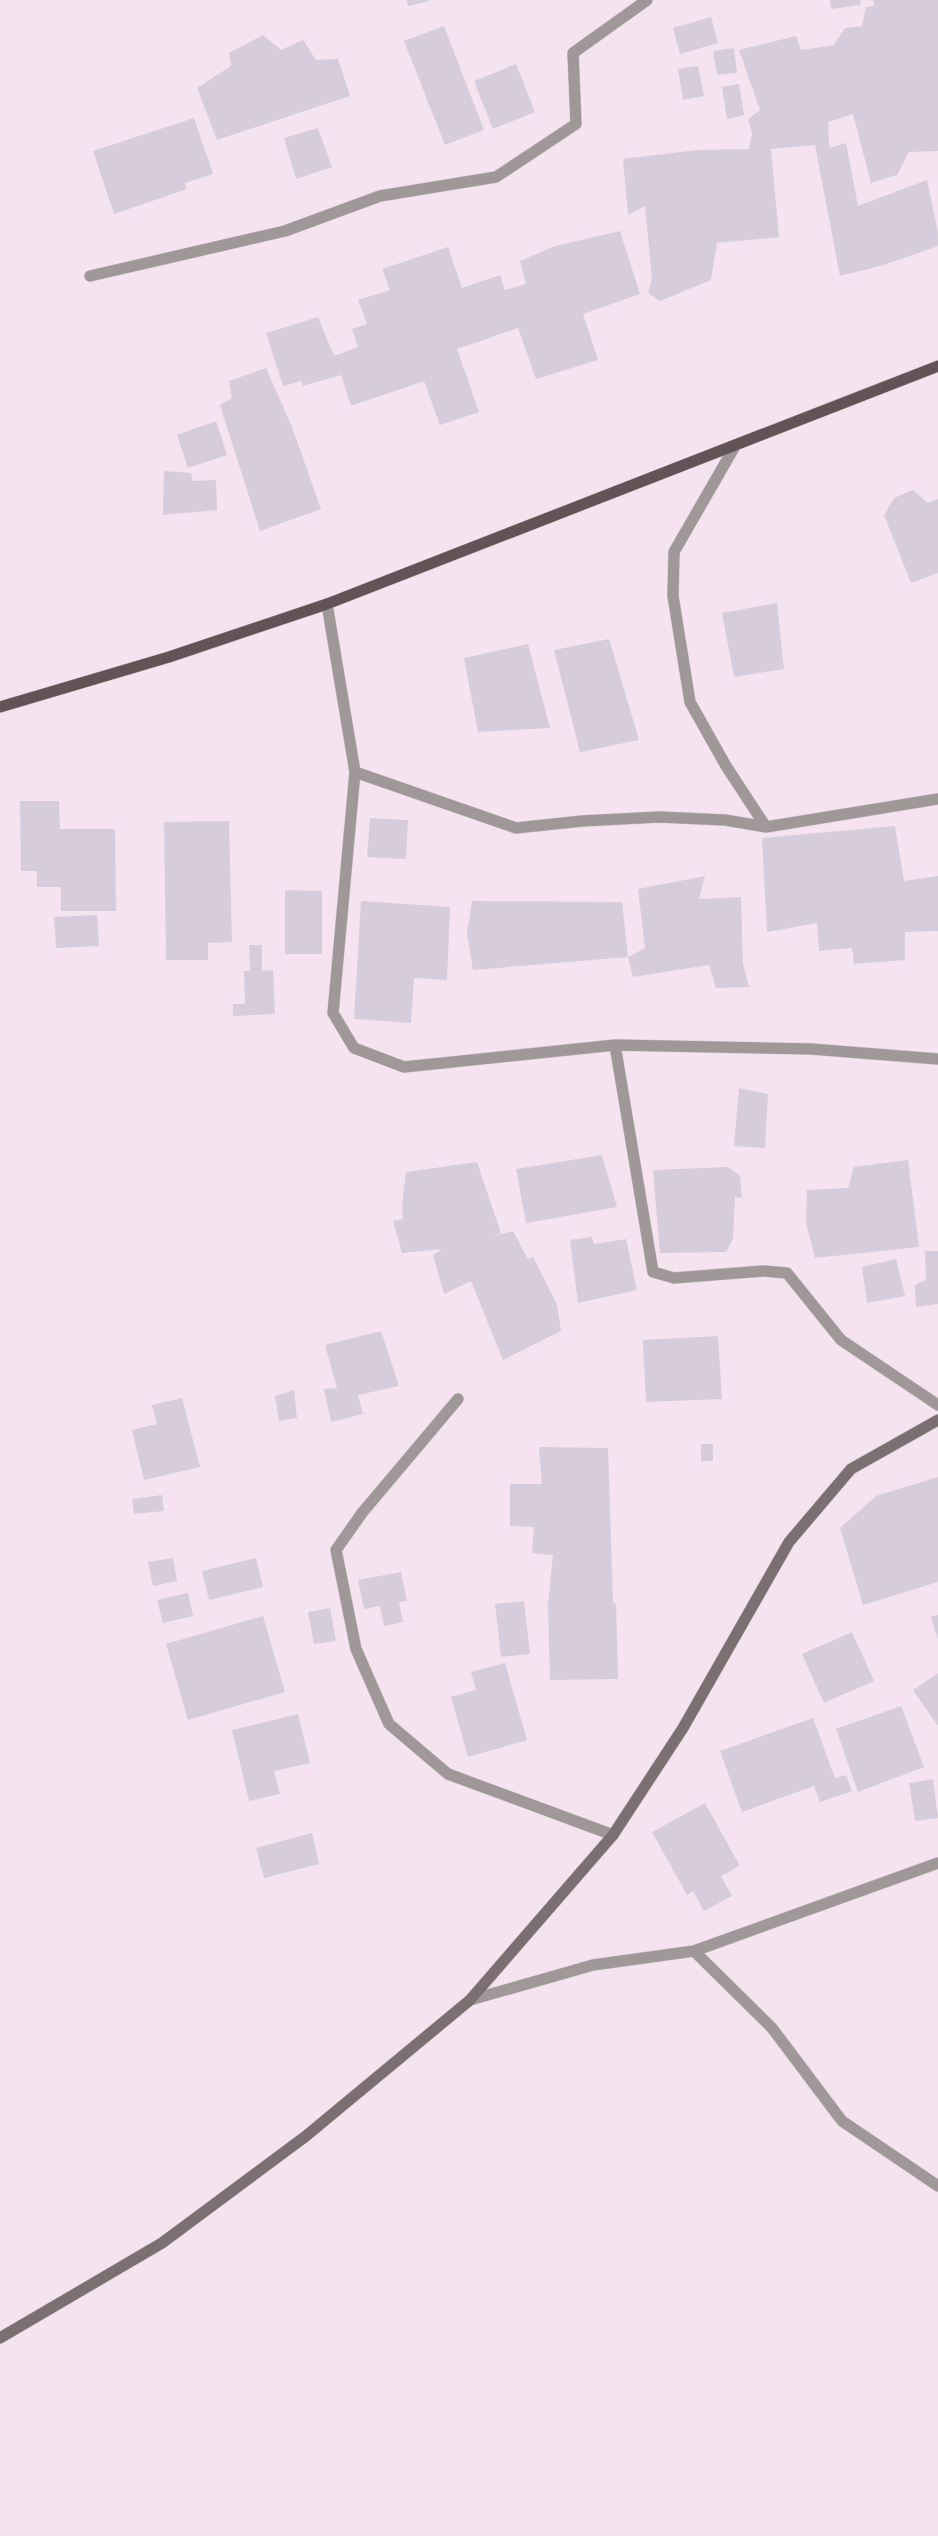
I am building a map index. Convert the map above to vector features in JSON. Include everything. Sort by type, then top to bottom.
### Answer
[{"type":"main road","points":[[0,707],[169,657],[327,604],[938,366]]},
{"type":"main road","points":[[0,2338],[162,2243],[306,2136],[470,2000],[613,1834],[683,1728],[789,1542],[851,1469],[938,1420]]},
{"type":"street","points":[[90,276],[285,230],[380,196],[496,177],[576,124],[573,53],[647,0]]},
{"type":"street","points":[[735,446],[674,552],[673,596],[690,702],[726,766],[766,827]]},
{"type":"street","points":[[327,604],[355,772],[333,1013],[354,1048],[404,1067],[615,1045],[811,1049],[938,1059]]},
{"type":"street","points":[[355,772],[516,828],[582,820],[659,817],[725,820],[766,827],[938,799]]},
{"type":"street","points":[[615,1045],[653,1272],[674,1278],[763,1271],[787,1273],[841,1340],[938,1405]]},
{"type":"street","points":[[458,1399],[362,1513],[336,1550],[356,1648],[389,1724],[448,1774],[613,1834]]},
{"type":"street","points":[[470,2000],[593,1965],[694,1951],[938,1863]]},
{"type":"street","points":[[694,1951],[772,2028],[842,2121],[938,2186]]},
{"type":"building","points":[[407,0],[428,0],[429,1],[408,6]]},
{"type":"building","points":[[830,0],[860,0],[861,5],[831,9]]},
{"type":"building","points":[[873,0],[938,0],[938,151],[909,152],[897,175],[871,183],[853,114],[828,122],[829,148],[846,143],[858,206],[927,180],[938,233],[938,246],[884,265],[840,276],[815,145],[771,149],[779,237],[717,243],[711,280],[660,301],[648,293],[652,279],[645,206],[628,215],[623,159],[697,150],[749,149],[752,133],[748,119],[760,110],[739,50],[796,36],[801,50],[834,45],[845,28],[862,26],[866,7],[874,6]]},
{"type":"building","points":[[711,17],[718,43],[680,54],[673,28]]},
{"type":"building","points":[[444,26],[484,130],[445,145],[404,41]]},
{"type":"building","points":[[263,35],[281,50],[303,40],[316,60],[338,59],[350,96],[217,140],[197,88],[231,66],[229,53]]},
{"type":"building","points":[[734,48],[737,73],[717,75],[713,51]]},
{"type":"building","points":[[516,64],[535,112],[493,129],[474,81]]},
{"type":"building","points":[[698,66],[704,96],[683,100],[678,69]]},
{"type":"building","points":[[739,84],[744,115],[727,119],[722,87]]},
{"type":"building","points":[[194,118],[213,174],[185,183],[187,189],[114,214],[93,151]]},
{"type":"building","points":[[318,128],[332,167],[296,179],[284,138]]},
{"type":"building","points":[[620,231],[640,294],[583,314],[598,360],[536,379],[518,328],[457,349],[479,412],[440,425],[424,381],[351,406],[341,375],[303,386],[301,381],[283,386],[266,333],[318,317],[334,356],[358,347],[352,329],[367,324],[358,300],[390,290],[382,269],[448,247],[462,288],[500,275],[505,290],[526,284],[520,261],[555,246]]},
{"type":"building","points":[[266,368],[292,427],[321,509],[260,531],[220,405],[232,398],[229,381]]},
{"type":"building","points":[[216,421],[227,455],[188,468],[177,435]]},
{"type":"building","points":[[164,471],[191,473],[193,481],[216,480],[217,510],[163,515]]},
{"type":"building","points":[[913,490],[928,503],[938,499],[938,573],[911,583],[884,515],[894,498]]},
{"type":"building","points":[[777,603],[784,669],[734,677],[722,613]]},
{"type":"building","points":[[609,639],[639,740],[580,752],[554,650]]},
{"type":"building","points":[[528,644],[550,728],[478,732],[464,658]]},
{"type":"building","points":[[20,801],[59,801],[60,829],[115,829],[116,911],[61,911],[61,887],[37,887],[37,871],[21,871]]},
{"type":"building","points":[[370,818],[408,820],[406,859],[367,857]]},
{"type":"building","points":[[229,821],[232,942],[208,943],[208,960],[166,960],[164,822]]},
{"type":"building","points":[[895,826],[904,881],[938,876],[938,931],[905,932],[905,960],[854,964],[852,948],[819,951],[817,923],[767,932],[762,838]]},
{"type":"building","points":[[705,876],[699,899],[741,897],[743,964],[749,987],[716,988],[709,965],[633,977],[628,957],[645,948],[638,889]]},
{"type":"building","points":[[285,890],[322,891],[322,954],[285,954]]},
{"type":"building","points":[[361,901],[450,907],[447,980],[414,978],[411,1023],[354,1019]]},
{"type":"building","points":[[472,901],[622,902],[628,957],[473,970],[467,934]]},
{"type":"building","points":[[97,915],[99,946],[56,948],[54,917]]},
{"type":"building","points":[[249,945],[262,945],[262,971],[273,970],[275,1014],[233,1016],[233,1004],[245,1004],[244,971],[250,971]]},
{"type":"building","points":[[739,1088],[768,1094],[765,1148],[734,1146]]},
{"type":"building","points":[[602,1155],[617,1207],[526,1223],[516,1169]]},
{"type":"building","points":[[908,1160],[919,1247],[815,1258],[806,1223],[807,1190],[848,1188],[854,1167]]},
{"type":"building","points":[[477,1162],[501,1233],[490,1237],[513,1231],[528,1259],[533,1257],[557,1305],[561,1331],[503,1360],[471,1281],[444,1294],[433,1255],[442,1249],[402,1253],[393,1221],[403,1219],[402,1207],[406,1172]]},
{"type":"building","points":[[728,1167],[740,1176],[742,1198],[735,1197],[733,1239],[726,1252],[660,1253],[653,1170]]},
{"type":"building","points":[[592,1237],[594,1244],[626,1239],[637,1290],[578,1303],[570,1240]]},
{"type":"building","points":[[925,1251],[938,1251],[938,1304],[916,1307],[915,1285],[926,1280]]},
{"type":"building","points":[[896,1259],[905,1296],[867,1303],[862,1267]]},
{"type":"building","points":[[381,1331],[399,1386],[358,1395],[363,1414],[331,1422],[324,1389],[337,1388],[325,1345]]},
{"type":"building","points":[[718,1336],[722,1399],[646,1402],[643,1340]]},
{"type":"building","points":[[294,1390],[297,1418],[279,1421],[275,1396]]},
{"type":"building","points":[[182,1398],[200,1467],[144,1480],[132,1430],[157,1424],[152,1405]]},
{"type":"building","points":[[701,1444],[713,1444],[713,1461],[701,1461]]},
{"type":"building","points":[[539,1447],[608,1448],[613,1604],[616,1603],[618,1679],[550,1680],[548,1605],[553,1555],[532,1553],[534,1527],[510,1526],[510,1484],[542,1484]]},
{"type":"building","points":[[938,1477],[938,1582],[863,1605],[840,1528],[876,1496]]},
{"type":"building","points":[[162,1495],[164,1511],[134,1514],[132,1499]]},
{"type":"building","points":[[173,1558],[177,1581],[153,1586],[148,1562]]},
{"type":"building","points":[[256,1558],[263,1587],[209,1600],[202,1571]]},
{"type":"building","points":[[401,1572],[407,1601],[399,1602],[403,1622],[384,1626],[380,1606],[364,1609],[358,1580]]},
{"type":"building","points":[[188,1593],[193,1616],[163,1623],[157,1600]]},
{"type":"building","points":[[524,1601],[530,1654],[501,1657],[495,1604]]},
{"type":"building","points":[[330,1608],[336,1641],[314,1644],[308,1612]]},
{"type":"building","points":[[938,1615],[938,1640],[931,1617]]},
{"type":"building","points":[[263,1616],[285,1692],[188,1720],[166,1644]]},
{"type":"building","points":[[852,1632],[874,1681],[824,1703],[802,1654]]},
{"type":"building","points":[[505,1663],[527,1740],[468,1757],[451,1697],[476,1690],[471,1672]]},
{"type":"building","points":[[938,1673],[938,1726],[913,1690]]},
{"type":"building","points":[[901,1706],[924,1767],[858,1792],[836,1729]]},
{"type":"building","points":[[298,1714],[310,1763],[274,1771],[280,1794],[249,1801],[232,1730]]},
{"type":"building","points":[[813,1718],[835,1778],[846,1775],[852,1791],[820,1802],[814,1786],[742,1812],[720,1751]]},
{"type":"building","points":[[933,1779],[938,1818],[915,1821],[909,1783]]},
{"type":"building","points":[[705,1803],[740,1866],[721,1876],[732,1896],[704,1911],[693,1891],[687,1895],[652,1832]]},
{"type":"building","points":[[312,1833],[319,1864],[264,1878],[256,1848]]}]
